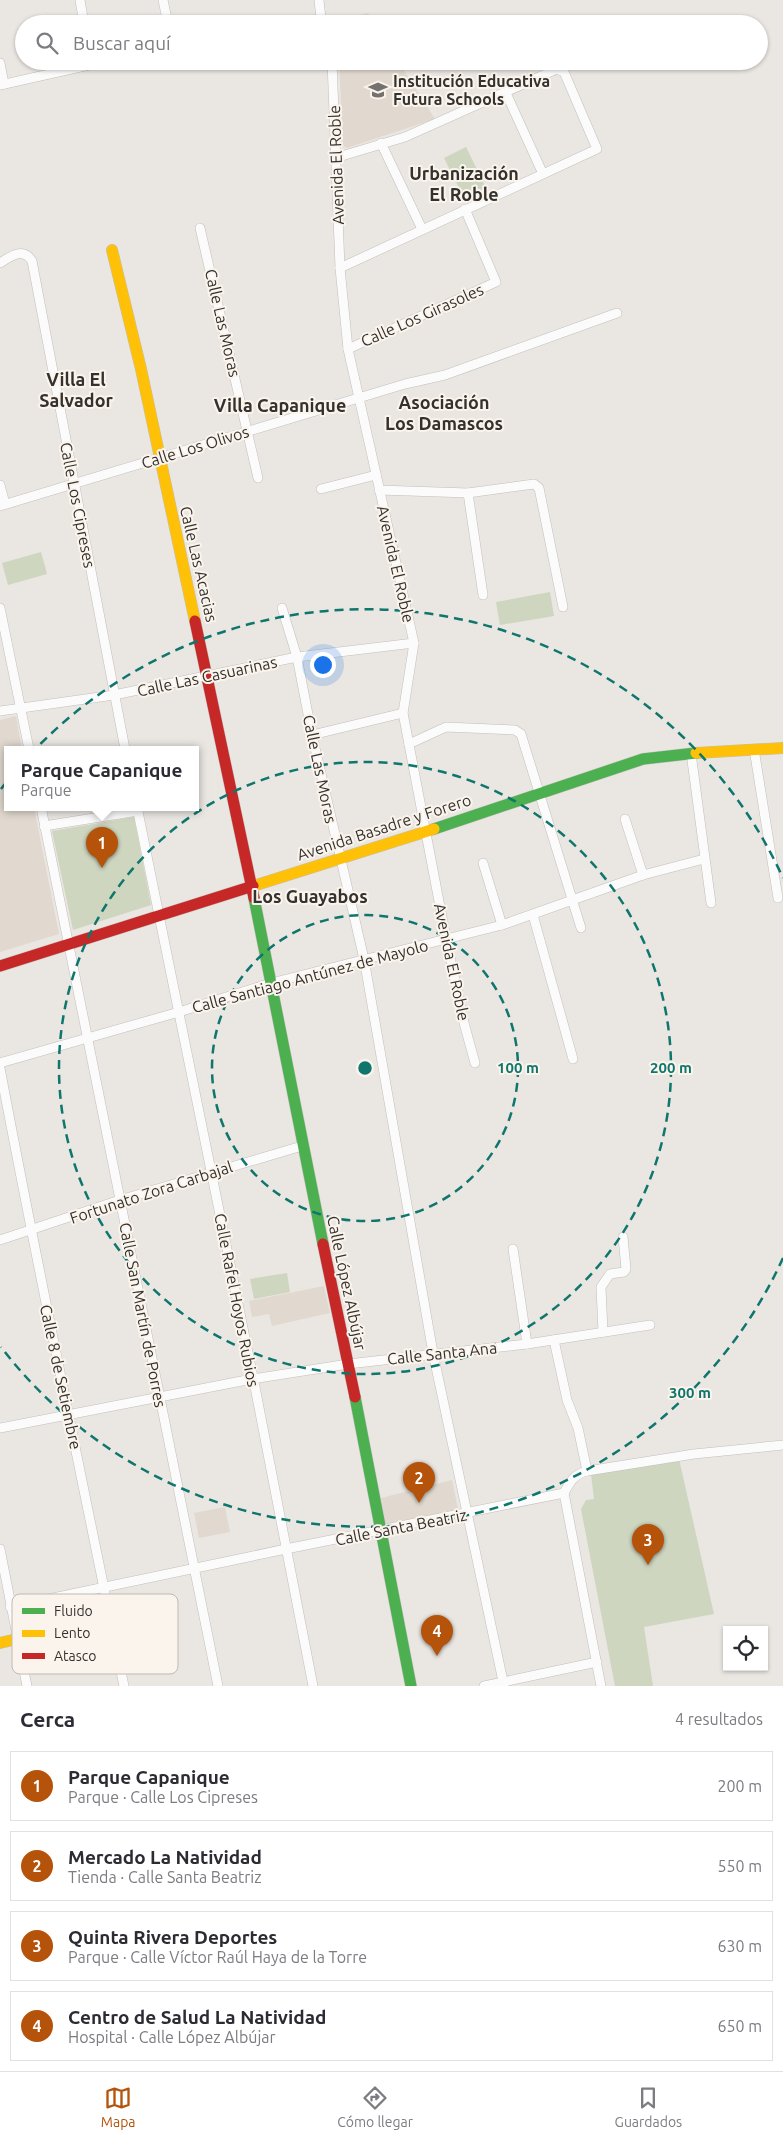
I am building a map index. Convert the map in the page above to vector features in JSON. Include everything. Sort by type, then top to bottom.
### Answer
[{"type":"street","points":[[80,0],[82,15]]},
{"type":"street","points":[[163,0],[166,15]]},
{"type":"street","points":[[319,0],[323,15]]},
{"type":"street","points":[[0,63],[2,84],[61,70]]},
{"type":"street","name":"Avenida El Roble","points":[[332,70],[340,268],[348,349],[414,643],[403,714],[446,938],[464,1023],[475,1063]]},
{"type":"street","points":[[335,158],[405,136],[506,93],[553,70]]},
{"type":"street","points":[[340,268],[598,149],[561,70]]},
{"type":"street","points":[[506,93],[543,174]]},
{"type":"street","points":[[381,143],[422,230]]},
{"type":"street","name":"Calle Los Girasoles","points":[[348,349],[496,282],[465,209]]},
{"type":"street","name":"Calle Las Moras","points":[[200,228],[258,478]]},
{"type":"street","name":"Calle Las Acacias","points":[[112,250],[141,368],[252,886]]},
{"type":"street","name":"Calle Los Cipreses","points":[[0,263],[17,253],[28,256],[32,261],[125,746]]},
{"type":"street","name":"Calle Los Olivos","points":[[2,505],[404,384],[445,375],[617,313]]},
{"type":"street","points":[[321,490],[376,474]]},
{"type":"street","points":[[379,490],[468,493],[534,484],[539,488],[563,607]]},
{"type":"street","points":[[0,485],[2,505]]},
{"type":"street","points":[[468,493],[483,595]]},
{"type":"street","points":[[0,608],[28,746]]},
{"type":"street","name":"Calle Las Moras","points":[[282,608],[297,657],[312,736],[364,959],[433,1354],[504,1684]]},
{"type":"street","name":"Calle Las Casuarinas","points":[[0,711],[114,695],[297,657],[414,643]]},
{"type":"street","points":[[312,736],[403,714]]},
{"type":"street","points":[[409,744],[446,727],[461,726],[515,730],[522,737],[581,928]]},
{"type":"street","name":"Avenida Basadre y Forero","points":[[0,966],[68,943],[426,832],[643,759],[691,753],[783,748]]},
{"type":"street","points":[[754,749],[779,869],[778,898]]},
{"type":"street","points":[[691,753],[711,903]]},
{"type":"street","name":"Calle San Martín de Porres","points":[[42,811],[218,1686]]},
{"type":"street","points":[[44,826],[127,811]]},
{"type":"street","points":[[138,811],[159,915]]},
{"type":"street","points":[[625,819],[643,874]]},
{"type":"street","name":"Calle Santiago Antúnez de Mayolo","points":[[0,1063],[179,1012],[271,983],[502,924],[533,915],[643,874],[704,859]]},
{"type":"street","points":[[483,863],[502,924]]},
{"type":"street","name":"Calle López Albújar","points":[[252,886],[302,1146],[348,1364],[411,1686]]},
{"type":"street","name":"Calle Rafel Hoyos Rubios","points":[[159,915],[313,1686]]},
{"type":"street","points":[[533,915],[573,1060]]},
{"type":"street","name":"Calle 8 de Setiembre","points":[[0,1068],[30,1231],[106,1594]]},
{"type":"street","name":"Fortunato Zora Carbajal","points":[[0,1240],[120,1200],[302,1146]]},
{"type":"street","points":[[603,1332],[601,1287],[610,1274],[624,1272],[626,1269],[624,1237]]},
{"type":"street","points":[[514,1249],[527,1344]]},
{"type":"street","name":"Calle Santa Ana","points":[[0,1428],[70,1416],[252,1379],[348,1364],[527,1344],[650,1325]]},
{"type":"street","points":[[554,1340],[567,1400],[578,1428],[586,1471]]},
{"type":"street","points":[[601,1686],[564,1493],[573,1478],[578,1473],[586,1471],[694,1454],[783,1445]]},
{"type":"street","name":"Calle Santa Beatriz","points":[[68,1594],[564,1493]]},
{"type":"street","points":[[0,1549],[12,1616]]},
{"type":"street","points":[[484,1686],[504,1684],[597,1662]]},
{"type":"shaded area","name":"Institución Educativa Futura Schools","points":[[339,70],[404,70],[435,119],[347,148],[343,146]]},
{"type":"shaded area","points":[[16,716],[21,746],[4,746],[4,811],[35,811],[59,934],[0,952],[0,720]]},
{"type":"shaded area","points":[[324,1286],[330,1313],[272,1326],[269,1314],[252,1317],[249,1301]]},
{"type":"shaded area","points":[[452,1480],[458,1509],[456,1512],[388,1525],[385,1522],[381,1498]]},
{"type":"shaded area","points":[[225,1507],[230,1532],[199,1538],[194,1513]]},
{"type":"green space","points":[[466,147],[486,188],[464,198],[444,158]]},
{"type":"green space","points":[[41,552],[47,574],[8,585],[2,563]]},
{"type":"green space","points":[[550,592],[554,616],[500,625],[496,602]]},
{"type":"green space","points":[[134,817],[151,905],[73,930],[52,831]]},
{"type":"green space","points":[[287,1273],[290,1292],[254,1299],[250,1279]]},
{"type":"green space","points":[[679,1459],[714,1614],[644,1627],[653,1686],[615,1686],[581,1509],[586,1500],[594,1499],[591,1474]]},
{"type":"traffic: fast","points":[[434,829],[643,759],[696,753]]},
{"type":"traffic: fast","points":[[254,898],[323,1244]]},
{"type":"traffic: fast","points":[[355,1397],[411,1686]]},
{"type":"traffic: slow","points":[[112,250],[141,369],[195,621]]},
{"type":"traffic: slow","points":[[696,753],[783,748]]},
{"type":"traffic: slow","points":[[253,886],[434,829]]},
{"type":"traffic: slow","points":[[0,1643],[12,1640]]},
{"type":"traffic: jam","points":[[195,621],[254,898]]},
{"type":"traffic: jam","points":[[0,966],[253,886]]},
{"type":"traffic: jam","points":[[323,1244],[355,1397]]},
{"type":"place","name":"Institución Educativa Futura Schools","points":[[378,90]]},
{"type":"place","name":"Parque Capanique","points":[[102,868]]},
{"type":"place","name":"Mercado La Natividad","points":[[419,1503]]},
{"type":"place","name":"Quinta Rivera Deportes","points":[[648,1565]]},
{"type":"place","name":"Centro de Salud La Natividad","points":[[437,1656]]},
{"type":"district","name":"Urbanización El Roble","points":[[464,183]]},
{"type":"district","name":"Villa El Salvador","points":[[76,389]]},
{"type":"district","name":"Villa Capanique","points":[[280,405]]},
{"type":"district","name":"Asociación Los Damascos","points":[[444,412]]},
{"type":"district","name":"Los Guayabos","points":[[310,896]]}]
